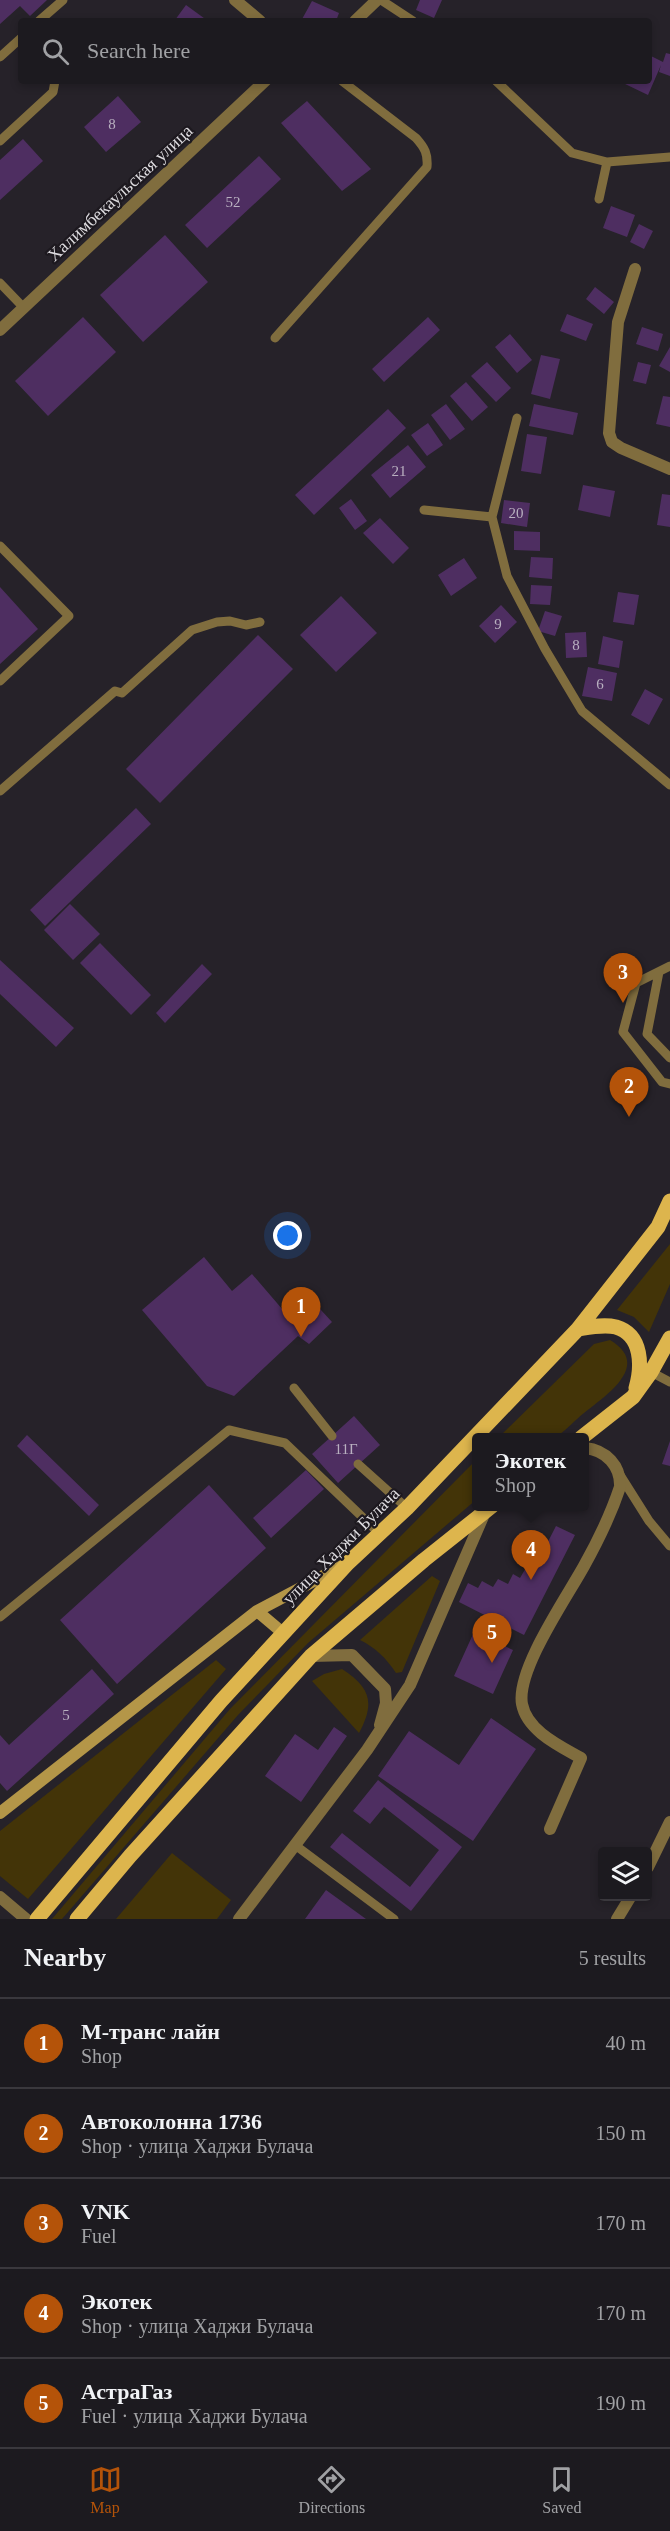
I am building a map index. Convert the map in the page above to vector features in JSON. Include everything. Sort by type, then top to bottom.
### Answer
[{"type":"main road","name":"улица Хаджи Булача","points":[[479,1433],[578,1329],[658,1227],[670,1201]]},
{"type":"main road","points":[[578,1329],[617,1328],[627,1334],[640,1354],[641,1367],[633,1397]]},
{"type":"main road","points":[[586,1433],[633,1397],[651,1372],[670,1338]]},
{"type":"main road","name":"улица Хаджи Булача","points":[[38,1919],[221,1701],[348,1563],[407,1508],[472,1440]]},
{"type":"main road","points":[[77,1919],[130,1856],[310,1656],[486,1511]]},
{"type":"main road","points":[[0,1813],[256,1611],[348,1563]]},
{"type":"main road","points":[[256,1611],[284,1633]]},
{"type":"street","points":[[235,0],[256,18]]},
{"type":"street","points":[[358,18],[379,0]]},
{"type":"street","name":"Халимбекаульская улица","points":[[0,330],[262,84]]},
{"type":"street","points":[[634,269],[618,322],[609,433],[612,442],[621,448],[670,468]]},
{"type":"street","points":[[550,1829],[581,1758],[549,1739],[532,1724],[522,1705],[524,1688],[532,1661],[597,1541],[616,1499],[620,1475],[617,1467],[602,1453],[589,1449]]},
{"type":"street","points":[[239,1919],[367,1750],[410,1685],[488,1511]]},
{"type":"street","points":[[310,1656],[352,1655],[385,1689],[386,1703],[380,1725],[367,1750]]},
{"type":"street","points":[[652,1859],[670,1822]]},
{"type":"street","points":[[0,1897],[26,1919]]},
{"type":"street","points":[[617,1919],[628,1901]]},
{"type":"lane","points":[[42,18],[63,0]]},
{"type":"lane","points":[[379,0],[408,18]]},
{"type":"lane","points":[[0,57],[18,41]]},
{"type":"lane","points":[[0,141],[53,92],[54,84]]},
{"type":"lane","points":[[275,338],[427,167],[428,156],[416,138],[346,84]]},
{"type":"lane","points":[[499,84],[572,153],[607,162],[670,157]]},
{"type":"lane","points":[[598,200],[607,162]]},
{"type":"lane","points":[[0,283],[24,308]]},
{"type":"lane","points":[[517,418],[492,517],[507,576],[545,649],[582,711],[670,785]]},
{"type":"lane","points":[[424,510],[492,517]]},
{"type":"lane","points":[[0,546],[69,616],[0,681]]},
{"type":"lane","points":[[0,791],[115,691],[122,693],[192,630],[218,622],[230,621],[246,625],[260,622]]},
{"type":"lane","points":[[670,966],[636,983],[623,1032],[662,1082],[670,1084]]},
{"type":"lane","points":[[659,972],[647,1034],[670,1058]]},
{"type":"lane","points":[[651,1372],[670,1382]]},
{"type":"lane","points":[[294,1388],[332,1436]]},
{"type":"lane","points":[[0,1617],[229,1430],[285,1443],[379,1533]]},
{"type":"lane","points":[[358,1464],[407,1508]]},
{"type":"lane","points":[[620,1475],[649,1521],[670,1546]]},
{"type":"lane","points":[[295,1845],[394,1919]]},
{"type":"shaded area","points":[[670,1244],[670,1284],[649,1332],[634,1317],[617,1310]]},
{"type":"shaded area","points":[[610,1340],[622,1350],[627,1359],[626,1369],[621,1379],[604,1398],[561,1433],[503,1433],[594,1344]]},
{"type":"shaded area","points":[[472,1464],[472,1503],[308,1643],[238,1715],[62,1919],[52,1919],[230,1709]]},
{"type":"shaded area","points":[[432,1576],[440,1581],[402,1672],[396,1673],[380,1654],[360,1640]]},
{"type":"shaded area","points":[[216,1660],[226,1669],[28,1899],[0,1876],[0,1831]]},
{"type":"shaded area","points":[[342,1669],[359,1683],[367,1697],[367,1713],[359,1733],[312,1681],[324,1674]]},
{"type":"shaded area","points":[[172,1853],[231,1900],[217,1919],[116,1919]]},
{"type":"building","points":[[0,0],[47,0],[30,16],[20,6],[0,24]]},
{"type":"building","points":[[420,0],[442,0],[434,18],[416,10]]},
{"type":"building","points":[[312,1],[339,13],[337,18],[303,18]]},
{"type":"building","points":[[186,5],[204,18],[176,18]]},
{"type":"building","points":[[666,53],[670,54],[670,76],[659,72],[661,65],[648,95],[625,84],[652,84],[652,56],[663,62]]},
{"type":"building","points":[[118,96],[141,122],[106,152],[84,127]]},
{"type":"building","points":[[307,101],[371,169],[342,191],[281,123]]},
{"type":"building","points":[[23,139],[43,161],[0,200],[0,160]]},
{"type":"building","points":[[259,156],[281,179],[207,248],[185,225]]},
{"type":"building","points":[[611,206],[635,215],[627,237],[603,228]]},
{"type":"building","points":[[639,224],[653,231],[644,249],[630,242]]},
{"type":"building","points":[[165,235],[208,282],[143,342],[100,295]]},
{"type":"building","points":[[595,287],[614,302],[604,314],[586,299]]},
{"type":"building","points":[[567,314],[593,324],[586,341],[560,331]]},
{"type":"building","points":[[83,317],[116,352],[48,416],[15,381]]},
{"type":"building","points":[[428,317],[440,330],[384,382],[372,369]]},
{"type":"building","points":[[642,327],[663,334],[658,351],[636,344]]},
{"type":"building","points":[[510,334],[532,360],[517,373],[495,347]]},
{"type":"building","points":[[670,347],[670,372],[659,366]]},
{"type":"building","points":[[541,355],[560,359],[550,399],[531,394]]},
{"type":"building","points":[[487,362],[511,388],[496,402],[471,376]]},
{"type":"building","points":[[638,362],[651,365],[646,384],[633,381]]},
{"type":"building","points":[[466,382],[488,407],[472,421],[450,396]]},
{"type":"building","points":[[663,396],[670,397],[670,427],[656,424]]},
{"type":"building","points":[[446,404],[465,429],[450,440],[431,415]]},
{"type":"building","points":[[534,404],[578,413],[573,435],[529,426]]},
{"type":"building","points":[[388,409],[406,428],[314,515],[295,495]]},
{"type":"building","points":[[428,423],[443,445],[427,456],[411,435]]},
{"type":"building","points":[[527,434],[547,437],[541,474],[521,471]]},
{"type":"building","points":[[408,445],[426,467],[390,498],[371,475]]},
{"type":"building","points":[[583,485],[615,491],[610,517],[578,510]]},
{"type":"building","points":[[662,494],[670,495],[670,527],[657,525]]},
{"type":"building","points":[[351,499],[367,521],[355,530],[339,508]]},
{"type":"building","points":[[504,500],[530,503],[527,527],[501,523]]},
{"type":"building","points":[[380,518],[409,548],[393,564],[363,533]]},
{"type":"building","points":[[514,531],[540,532],[540,551],[514,550]]},
{"type":"building","points":[[531,557],[553,558],[552,579],[529,577]]},
{"type":"building","points":[[464,558],[477,578],[451,596],[438,575]]},
{"type":"building","points":[[531,585],[552,586],[550,605],[530,604]]},
{"type":"building","points":[[0,587],[38,629],[0,664]]},
{"type":"building","points":[[618,592],[639,595],[634,625],[613,622]]},
{"type":"building","points":[[341,596],[377,633],[336,672],[300,635]]},
{"type":"building","points":[[501,605],[517,622],[495,643],[479,626]]},
{"type":"building","points":[[545,611],[562,616],[555,636],[538,631]]},
{"type":"building","points":[[586,632],[587,657],[566,658],[565,633]]},
{"type":"building","points":[[258,635],[293,669],[160,803],[126,769]]},
{"type":"building","points":[[603,636],[623,641],[619,668],[598,664]]},
{"type":"building","points":[[588,667],[617,673],[612,701],[582,696]]},
{"type":"building","points":[[645,689],[663,699],[649,725],[631,715]]},
{"type":"building","points":[[136,808],[151,824],[45,926],[30,910]]},
{"type":"building","points":[[70,904],[100,934],[73,960],[44,930]]},
{"type":"building","points":[[100,943],[151,995],[131,1015],[80,963]]},
{"type":"building","points":[[0,960],[74,1028],[56,1047],[0,994]]},
{"type":"building","points":[[202,964],[212,974],[165,1023],[156,1013]]},
{"type":"building","points":[[204,1257],[232,1291],[252,1274],[289,1317],[310,1298],[332,1322],[309,1344],[298,1336],[234,1396],[207,1386],[142,1310]]},
{"type":"building","points":[[354,1416],[380,1445],[338,1483],[312,1454]]},
{"type":"building","points":[[27,1435],[99,1505],[89,1516],[17,1446]]},
{"type":"building","points":[[670,1441],[670,1466],[662,1464]]},
{"type":"building","points":[[306,1470],[324,1489],[271,1538],[253,1518]]},
{"type":"building","points":[[209,1485],[266,1548],[117,1684],[60,1620]]},
{"type":"building","points":[[556,1526],[575,1535],[524,1635],[459,1602],[468,1583],[478,1588],[482,1581],[493,1587],[498,1579],[508,1584],[513,1574],[520,1578],[527,1566],[534,1569]]},
{"type":"building","points":[[474,1632],[513,1650],[493,1694],[454,1676]]},
{"type":"building","points":[[92,1669],[114,1694],[7,1791],[0,1783],[0,1735],[9,1745]]},
{"type":"building","points":[[491,1718],[536,1749],[473,1841],[378,1776],[409,1731],[459,1765]]},
{"type":"building","points":[[334,1727],[347,1736],[301,1802],[265,1776],[295,1734],[318,1750]]},
{"type":"building","points":[[378,1780],[462,1847],[411,1911],[330,1847],[342,1833],[410,1887],[439,1850],[384,1807],[370,1824],[353,1811]]},
{"type":"building","points":[[326,1890],[366,1919],[305,1919]]},
{"type":"place","name":"VNK","points":[[623,1003]]},
{"type":"place","name":"Автоколонна 1736","points":[[629,1117]]},
{"type":"place","name":"М-транс лайн","points":[[301,1337]]},
{"type":"place","name":"Экотек","points":[[531,1580]]},
{"type":"place","name":"АстраГаз","points":[[492,1663]]}]
